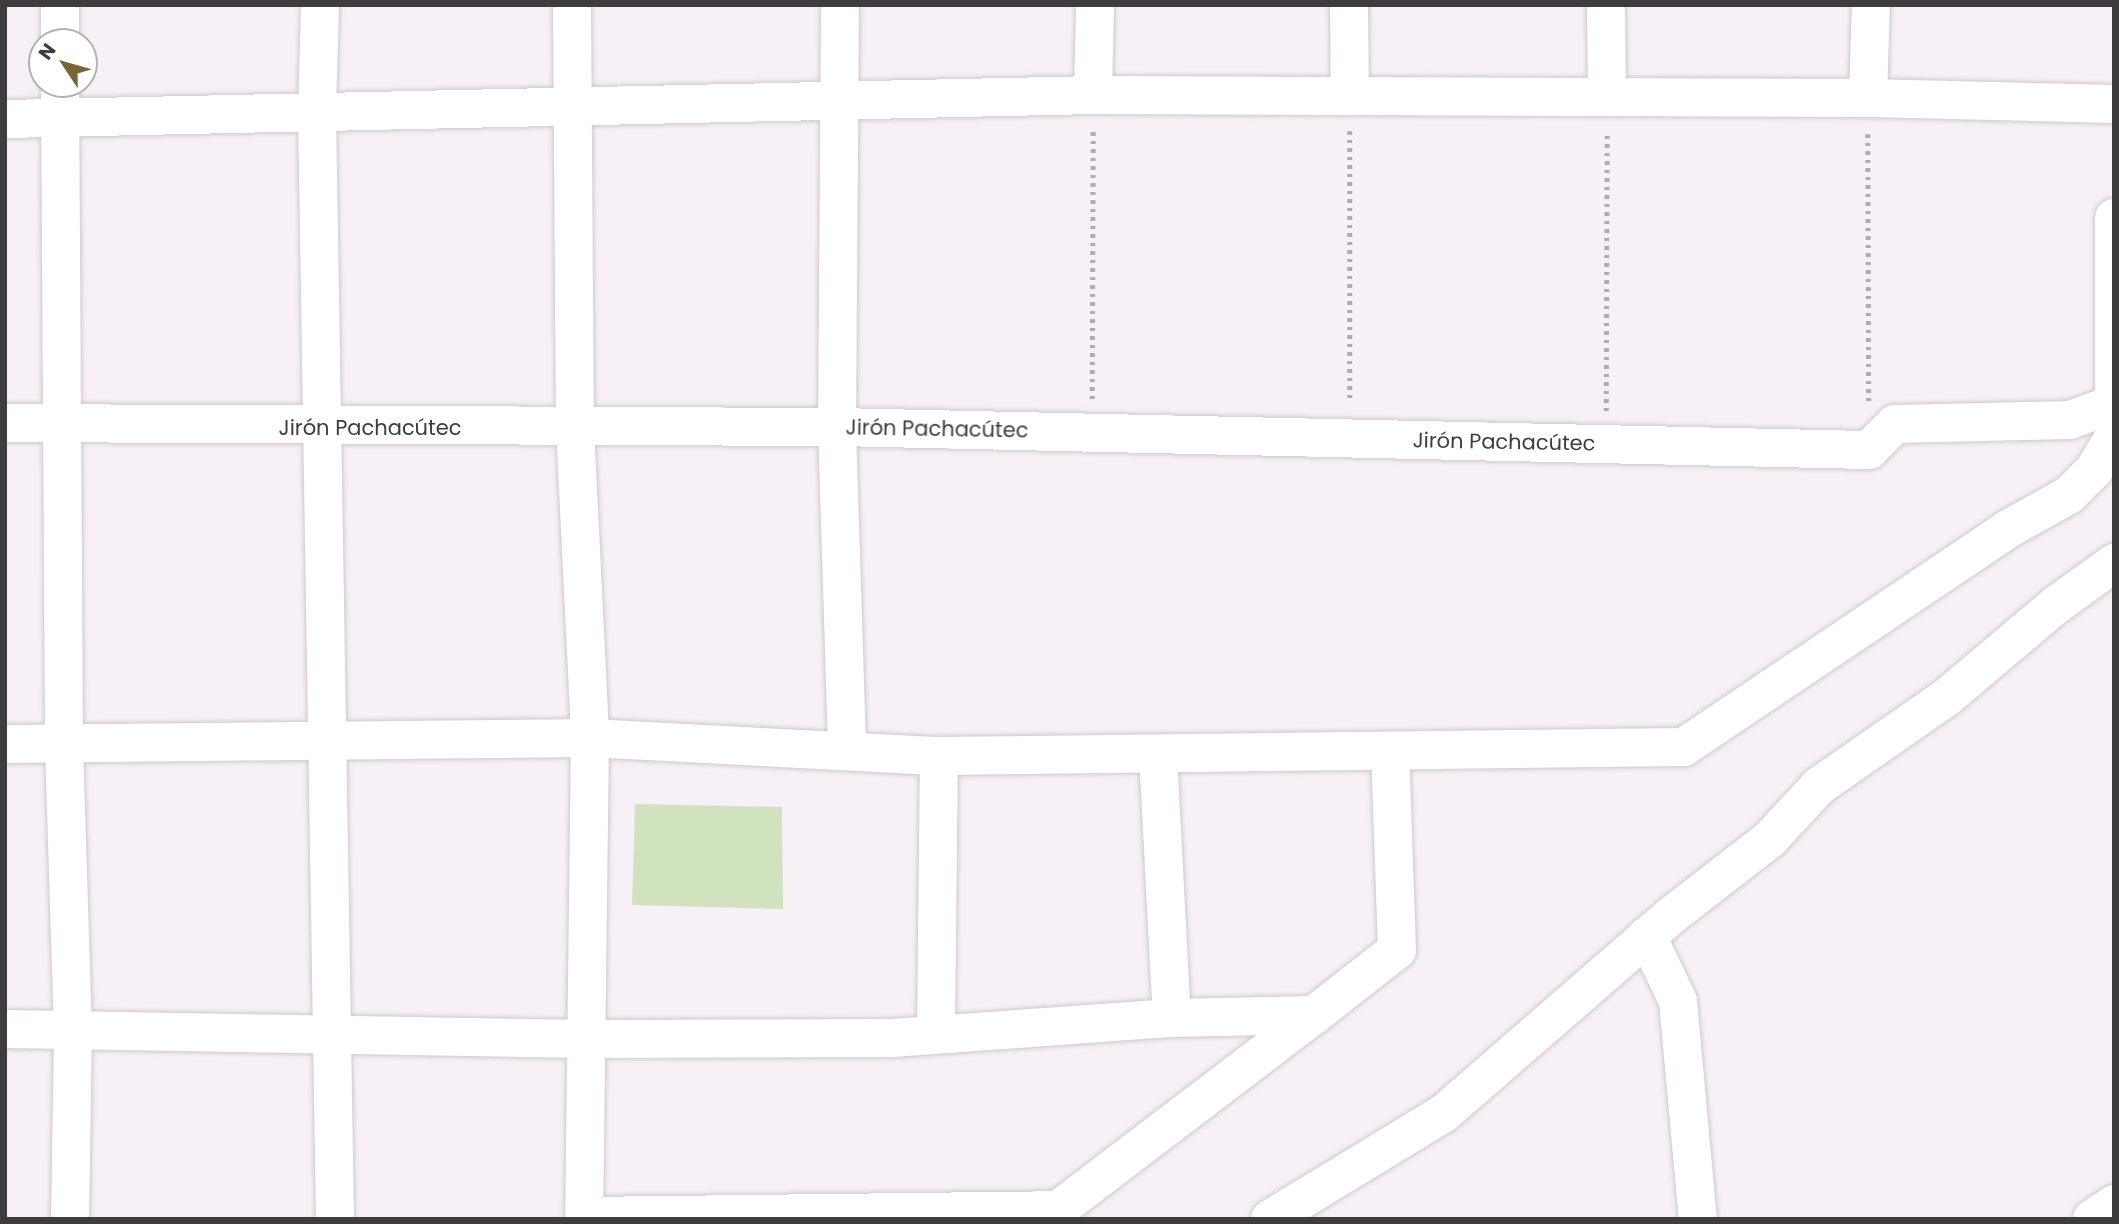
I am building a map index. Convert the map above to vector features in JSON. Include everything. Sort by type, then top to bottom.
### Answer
[{"type":"street","points":[[60,5],[60,28]]},
{"type":"street","points":[[320,5],[317,110],[335,1219]]},
{"type":"street","points":[[572,5],[575,427],[590,738],[584,1217],[1053,1214],[1397,950],[1390,751]]},
{"type":"street","points":[[840,5],[837,427],[847,751]]},
{"type":"street","points":[[1093,95],[1095,5]]},
{"type":"street","points":[[1349,5],[1350,96]]},
{"type":"street","points":[[1606,5],[1607,97]]},
{"type":"street","points":[[1868,98],[1871,5]]},
{"type":"street","points":[[5,118],[60,102],[317,110],[1093,95],[1868,98],[2114,104]]},
{"type":"street","points":[[60,102],[64,746],[73,1030],[70,1219]]},
{"type":"street","points":[[5,744],[64,746],[590,738],[939,756],[1684,747],[2008,530],[2069,495],[2094,470],[2113,420],[2114,218]]},
{"type":"street","points":[[1869,450],[1895,424],[2113,420]]},
{"type":"street","name":"Jirón Pachacútec","points":[[5,423],[324,428],[837,427],[1869,450]]},
{"type":"street","points":[[1270,1219],[1443,1114],[1647,936],[1770,839],[1819,786],[1947,697],[2114,563]]},
{"type":"street","points":[[1158,754],[1172,1018]]},
{"type":"street","points":[[936,1034],[939,756]]},
{"type":"street","points":[[1647,936],[1678,1001],[1698,1219]]},
{"type":"street","points":[[5,1029],[586,1038],[936,1034],[1172,1018],[1314,1015]]},
{"type":"street","points":[[2092,1219],[2113,1204]]},
{"type":"path","points":[[1092,432],[1093,95]]},
{"type":"path","points":[[1350,96],[1350,438]]},
{"type":"path","points":[[1606,444],[1607,97]]},
{"type":"path","points":[[1868,98],[1869,450]]},
{"type":"green space","points":[[635,804],[782,807],[783,909],[632,905]]}]
